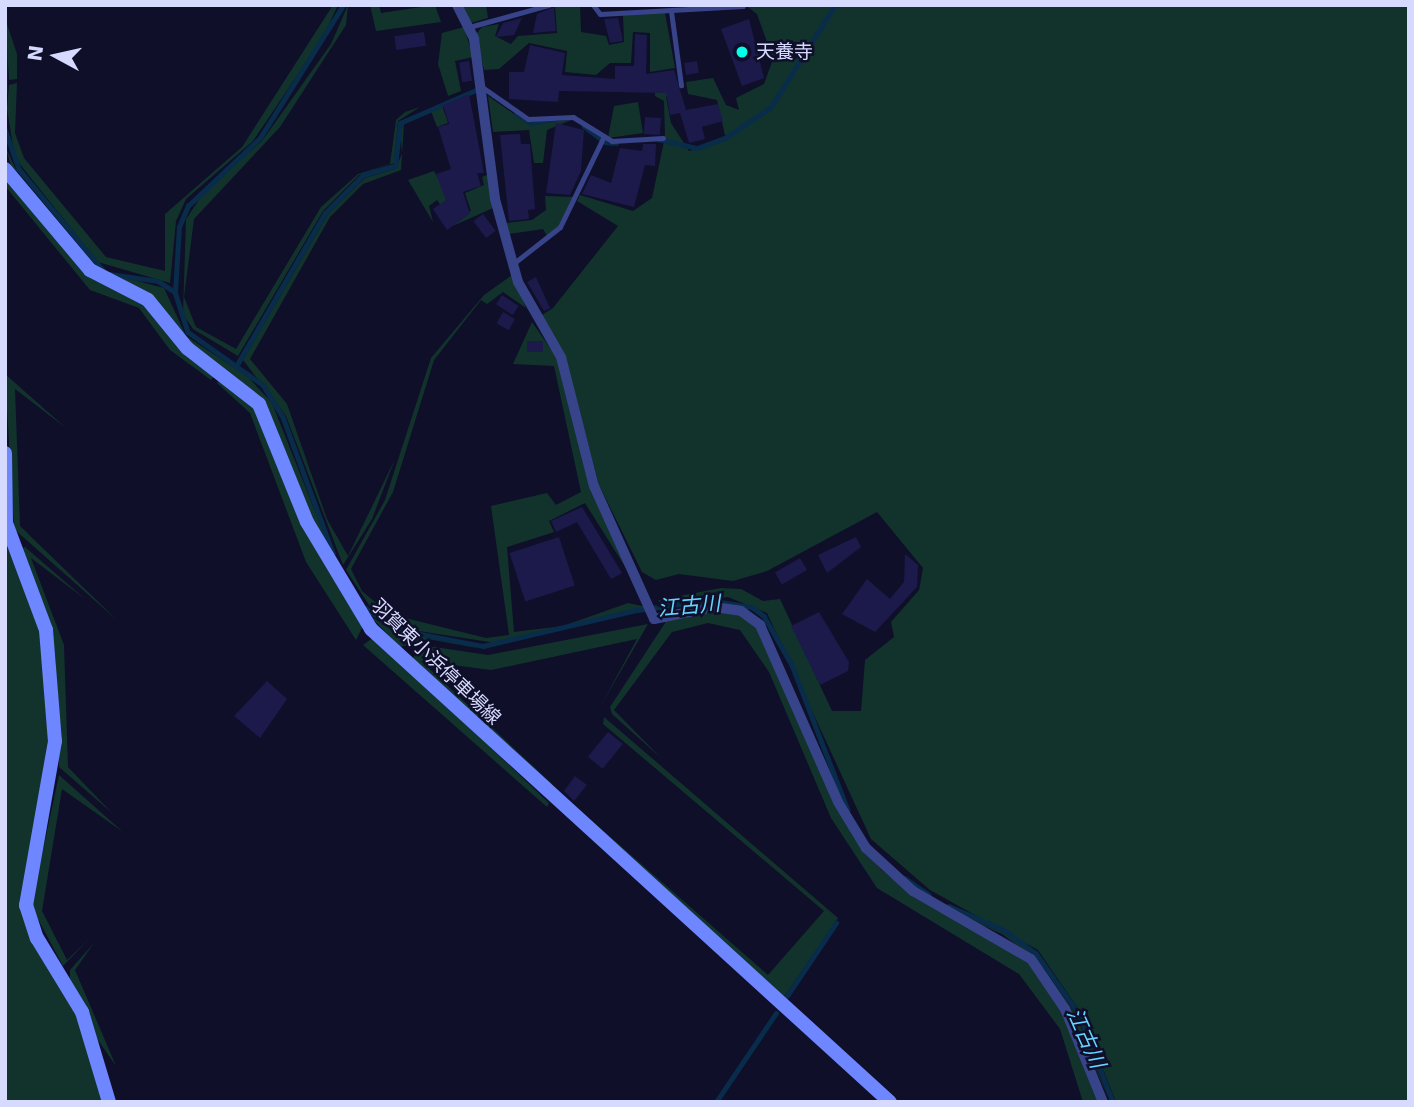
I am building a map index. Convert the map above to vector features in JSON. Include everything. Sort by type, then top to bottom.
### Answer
[{"type":"main road","name":"羽賀東小浜停車場線","points":[[5,169],[90,270],[148,300],[187,348],[259,404],[307,522],[371,629],[890,1102]]},
{"type":"main road","points":[[5,453],[6,523],[46,630],[55,741],[26,905],[37,938],[82,1012],[108,1102]]},
{"type":"street","points":[[457,5],[470,27],[482,87],[495,199],[513,265],[534,319],[561,357],[594,486],[652,609],[654,619],[729,608],[760,625],[860,840],[897,881],[1031,959],[1065,1009],[1103,1102]]},
{"type":"lane","points":[[470,27],[549,5]]},
{"type":"lane","points":[[593,5],[600,14],[743,6]]},
{"type":"lane","points":[[671,11],[681,85]]},
{"type":"lane","points":[[482,87],[528,119],[573,117],[603,138],[663,138]]},
{"type":"lane","points":[[513,265],[560,228],[603,138]]},
{"type":"green space","points":[[333,5],[338,5],[323,37],[253,141],[186,199],[176,221],[170,283],[98,262],[15,158],[7,109],[9,85],[17,83],[15,133],[24,158],[106,257],[165,271],[165,214],[242,147]]},
{"type":"green space","points":[[348,5],[346,25],[280,127],[194,219],[184,297],[196,327],[236,349],[321,207],[358,174],[390,164],[396,120],[405,112],[420,107],[398,121],[394,163],[359,175],[323,211],[238,356],[193,329],[183,314],[186,219],[207,188],[262,141],[331,44]]},
{"type":"green space","points":[[370,5],[379,5],[381,13],[435,5],[441,22],[376,31]]},
{"type":"green space","points":[[461,5],[486,5],[488,18],[471,23]]},
{"type":"green space","points":[[580,5],[581,32],[606,36],[609,45],[624,42],[623,15],[665,13],[675,68],[650,72],[650,33],[633,32],[631,63],[610,63],[596,75],[565,72],[567,51],[529,43],[499,69],[484,70],[476,34],[482,27],[499,24],[495,36],[511,44],[518,36],[557,33],[555,6]]},
{"type":"green space","points":[[745,5],[1409,5],[1409,1102],[1116,1102],[1081,1013],[1038,950],[930,890],[871,839],[767,613],[728,597],[664,606],[658,600],[721,588],[741,589],[763,601],[780,599],[832,711],[861,711],[865,660],[894,637],[891,622],[919,590],[923,568],[877,512],[767,571],[733,581],[679,574],[656,580],[642,572],[599,485],[567,364],[537,318],[553,308],[618,226],[577,201],[580,195],[633,211],[652,198],[665,137],[664,101],[655,96],[655,82],[681,90],[666,97],[671,123],[689,151],[726,140],[717,100],[688,94],[686,82],[713,78],[726,105],[739,110],[736,98],[764,84],[773,59],[757,14]]},
{"type":"green space","points":[[5,18],[17,54],[17,79],[9,80]]},
{"type":"green space","points":[[464,27],[473,57],[455,61],[461,91],[448,96],[438,64],[442,33]]},
{"type":"green space","points":[[488,96],[527,123],[571,120],[547,130],[543,163],[534,163],[529,130],[493,132]]},
{"type":"green space","points":[[453,98],[442,105],[448,123],[437,127],[431,111],[404,124],[401,170],[363,184],[330,217],[250,359],[287,404],[327,519],[348,556],[395,459],[372,519],[343,565],[286,416],[243,360],[328,214],[365,178],[395,169],[402,154],[400,129],[405,120]]},
{"type":"green space","points":[[638,102],[643,133],[608,138],[614,106]]},
{"type":"green space","points":[[5,146],[17,172],[99,271],[164,288],[186,336],[247,376],[272,403],[338,569],[310,521],[262,401],[189,345],[151,297],[92,268],[13,172]]},
{"type":"green space","points":[[434,171],[458,215],[471,211],[465,193],[484,185],[482,177],[489,174],[493,208],[455,225],[437,200],[429,206],[433,222],[408,180]]},
{"type":"green space","points":[[5,175],[75,258],[139,298],[217,373],[211,380],[170,350],[139,308],[90,290],[5,186]]},
{"type":"green space","points":[[545,196],[574,197],[559,226],[547,236],[543,229],[509,234],[505,223],[532,220],[546,210]]},
{"type":"green space","points":[[512,275],[526,308],[503,292],[487,304],[481,300],[434,360],[393,492],[351,569],[362,591],[389,614],[486,638],[509,635],[491,506],[547,493],[556,505],[581,492],[554,366],[513,364],[532,322],[557,358],[590,487],[629,573],[585,503],[549,521],[554,532],[507,547],[514,632],[563,626],[628,603],[647,607],[496,643],[406,629],[373,611],[346,570],[385,500],[431,358],[484,295]]},
{"type":"green space","points":[[5,374],[66,428],[15,389],[20,526],[118,621],[14,529]]},
{"type":"green space","points":[[222,377],[248,396],[312,542],[363,626],[356,640],[306,562],[250,413],[217,383]]},
{"type":"green space","points":[[5,542],[41,632],[49,732],[21,905],[77,1014],[103,1102],[5,1102]]},
{"type":"green space","points":[[25,547],[85,599],[31,558],[64,645],[68,767],[112,813],[59,767],[55,653],[46,610],[19,550]]},
{"type":"green space","points":[[702,611],[740,614],[757,628],[863,850],[883,871],[912,894],[1016,949],[1039,973],[1075,1036],[1099,1102],[1083,1102],[1060,1029],[1019,974],[877,888],[831,818],[769,672],[740,630],[708,623],[672,632],[614,710],[661,758],[612,714],[610,707],[667,620]]},
{"type":"green space","points":[[369,615],[394,632],[453,640],[477,648],[428,639],[400,647]]},
{"type":"green space","points":[[648,624],[600,707],[637,639],[491,670],[421,661],[552,784],[548,787],[412,660],[421,645],[488,655]]},
{"type":"green space","points":[[374,637],[549,803],[547,807],[363,645]]},
{"type":"green space","points":[[604,717],[838,918],[784,997],[575,806],[768,975],[824,911],[603,724]]},
{"type":"green space","points":[[59,775],[123,832],[62,789],[42,911],[67,960],[89,939],[63,966],[31,906]]},
{"type":"green space","points":[[945,908],[1002,932],[1034,955],[1076,1015],[1110,1102],[1081,1035],[1032,956],[1002,934]]},
{"type":"green space","points":[[94,943],[75,970],[116,1066],[93,1033],[70,979],[70,970]]},
{"type":"building","points":[[554,7],[556,31],[533,33],[537,14]]},
{"type":"building","points":[[522,18],[514,35],[496,37],[503,23]]},
{"type":"building","points":[[618,18],[623,41],[610,43],[604,19]]},
{"type":"building","name":"天養寺","points":[[749,19],[764,78],[742,86],[721,29]]},
{"type":"building","points":[[424,32],[426,46],[396,50],[394,36]]},
{"type":"building","points":[[635,34],[647,35],[646,74],[674,70],[686,110],[718,104],[723,121],[702,127],[705,139],[689,143],[680,113],[670,115],[666,93],[559,91],[558,102],[509,99],[509,72],[524,72],[530,45],[565,53],[562,75],[615,79],[615,66],[634,66]]},
{"type":"building","points":[[469,61],[472,81],[462,82],[459,63]]},
{"type":"building","points":[[697,61],[699,73],[686,75],[684,63]]},
{"type":"building","points":[[469,94],[484,173],[477,173],[481,186],[463,192],[470,214],[447,230],[433,209],[446,200],[436,174],[451,169],[438,127],[449,124],[443,105]]},
{"type":"building","points":[[645,117],[661,118],[660,135],[644,134]]},
{"type":"building","points":[[556,123],[584,130],[581,171],[570,195],[546,193]]},
{"type":"building","points":[[520,134],[521,144],[530,144],[535,209],[528,210],[529,219],[509,221],[500,135]]},
{"type":"building","points":[[643,144],[656,144],[655,166],[645,165],[634,207],[582,194],[591,175],[611,183],[620,148],[642,151]]},
{"type":"building","points":[[483,214],[496,231],[486,238],[473,221]]},
{"type":"building","points":[[536,277],[550,308],[544,311],[527,282]]},
{"type":"building","points":[[502,295],[519,306],[513,315],[496,304]]},
{"type":"building","points":[[503,312],[515,319],[509,330],[496,323]]},
{"type":"building","points":[[527,341],[543,341],[543,352],[527,352]]},
{"type":"building","points":[[582,507],[622,573],[611,579],[577,522],[556,532],[551,521]]},
{"type":"building","points":[[559,537],[575,586],[525,602],[510,553]]},
{"type":"building","points":[[856,537],[861,547],[827,573],[818,555]]},
{"type":"building","points":[[905,554],[918,565],[917,587],[875,632],[842,614],[867,579],[890,599],[904,582]]},
{"type":"building","points":[[800,558],[807,570],[782,585],[775,572]]},
{"type":"building","points":[[819,612],[849,662],[848,671],[820,685],[791,626]]},
{"type":"building","points":[[267,681],[287,699],[260,738],[234,716]]},
{"type":"building","points":[[608,732],[623,744],[603,769],[588,757]]},
{"type":"building","points":[[575,776],[587,785],[574,801],[564,791]]},
{"type":"waterway","points":[[175,292],[179,227],[188,206],[260,138],[343,5]]},
{"type":"waterway","points":[[658,139],[697,148],[725,138],[771,107],[835,5]]},
{"type":"waterway","points":[[5,47],[5,92]]},
{"type":"waterway","points":[[238,363],[325,213],[363,175],[395,166],[400,123],[476,90]]},
{"type":"waterway","points":[[516,113],[531,123],[553,119]]},
{"type":"waterway","points":[[584,126],[600,138]]},
{"type":"waterway","points":[[5,129],[19,169],[103,270]]},
{"type":"waterway","points":[[605,142],[616,143]]},
{"type":"waterway","name":"江古川","points":[[110,274],[158,281],[175,292],[188,332],[263,385],[283,417],[333,553]]},
{"type":"waterway","name":"江古川","points":[[366,608],[395,629],[483,646],[637,610],[708,600],[752,607],[764,616],[792,665],[848,810]]},
{"type":"waterway","name":"江古川","points":[[905,878],[929,895]]},
{"type":"waterway","name":"江古川","points":[[949,906],[1004,930],[1036,953],[1079,1014],[1113,1102]]},
{"type":"waterway","points":[[787,996],[836,923]]},
{"type":"waterway","points":[[716,1102],[776,1013]]},
{"type":"place","name":"天養寺","points":[[742,52]]}]
